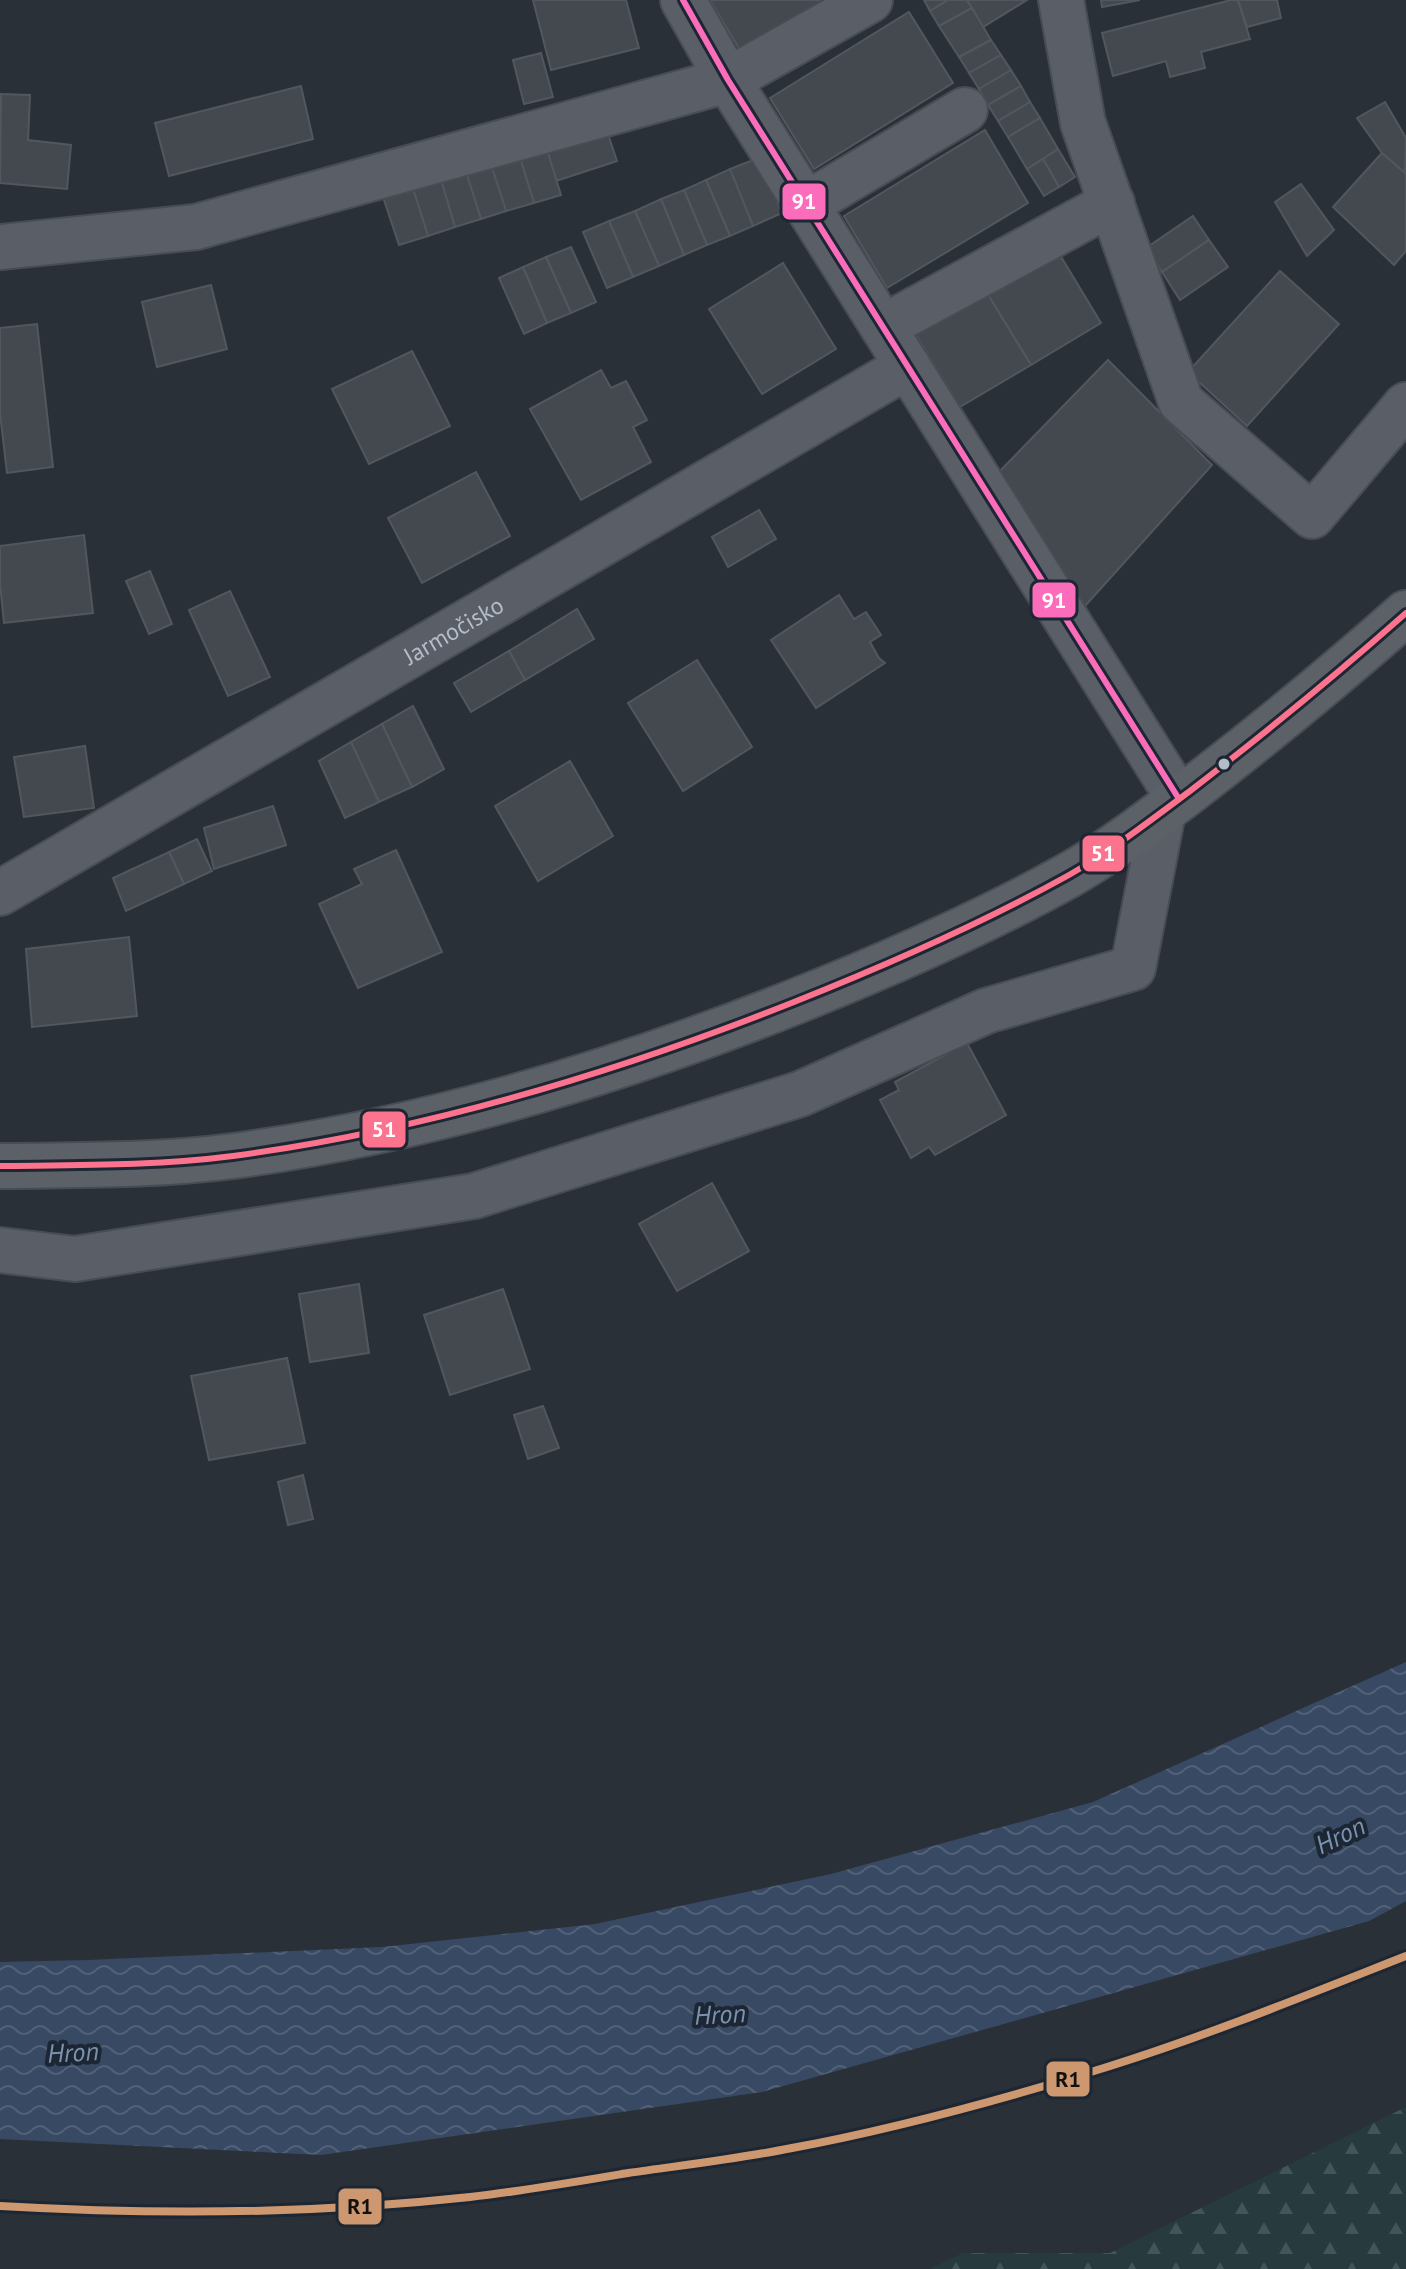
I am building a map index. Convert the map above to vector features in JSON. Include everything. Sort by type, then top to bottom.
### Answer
[{"type":"main road","points":[[0,1166],[119,1165],[231,1156],[352,1135],[490,1104],[631,1063],[734,1026],[873,971],[1071,874],[1171,806],[1249,746],[1406,613]]},
{"type":"street","points":[[0,1250],[75,1259],[474,1196],[800,1094],[986,1011],[1133,968],[1171,806],[908,366],[728,80],[683,0]]},
{"type":"street","points":[[0,247],[196,227],[728,80],[870,0]]},
{"type":"street","points":[[1061,0],[1083,123],[1181,402],[1312,516],[1406,405]]},
{"type":"street","points":[[807,204],[965,110]]},
{"type":"street","points":[[883,327],[1112,203]]},
{"type":"street","name":"Jarmočisko","points":[[0,893],[908,366]]},
{"type":"green space","points":[[1406,2107],[1406,2269],[930,2269],[963,2253],[1110,2253]]},
{"type":"water","name":"Hron","points":[[1406,1662],[1406,1901],[1369,1921],[762,2092],[321,2155],[0,2139],[0,1962],[382,1947],[595,1924],[831,1874],[1093,1802]]},
{"type":"building","points":[[533,0],[626,0],[639,48],[551,70]]},
{"type":"building","points":[[710,0],[823,0],[740,50]]},
{"type":"building","points":[[924,0],[948,0],[930,11]]},
{"type":"building","points":[[948,0],[967,0],[972,8],[939,26],[930,11]]},
{"type":"building","points":[[967,0],[1027,0],[983,27]]},
{"type":"building","points":[[1101,0],[1140,0],[1102,7]]},
{"type":"building","points":[[1238,0],[1250,39],[1201,52],[1205,68],[1170,77],[1166,61],[1113,76],[1102,33]]},
{"type":"building","points":[[1238,0],[1277,0],[1281,18],[1247,27]]},
{"type":"building","points":[[972,8],[991,40],[959,57],[939,26]]},
{"type":"building","points":[[909,12],[953,83],[814,169],[770,98]]},
{"type":"building","points":[[991,40],[1001,55],[969,73],[959,57]]},
{"type":"building","points":[[541,53],[553,97],[524,104],[513,60]]},
{"type":"building","points":[[1001,55],[1011,70],[979,89],[969,73]]},
{"type":"building","points":[[1011,70],[1021,86],[988,105],[979,89]]},
{"type":"building","points":[[301,86],[313,139],[169,176],[155,123]]},
{"type":"building","points":[[1021,86],[1030,102],[998,121],[988,105]]},
{"type":"building","points":[[1,94],[30,95],[28,140],[71,145],[67,189],[0,183]]},
{"type":"building","points":[[1030,102],[1040,118],[1008,137],[998,121]]},
{"type":"building","points":[[1385,102],[1406,138],[1405,173],[1382,153],[1357,118]]},
{"type":"building","points":[[1040,118],[1058,149],[1027,169],[1008,137]]},
{"type":"building","points":[[606,128],[617,161],[556,181],[546,146]]},
{"type":"building","points":[[985,130],[1028,203],[887,288],[844,216]]},
{"type":"building","points":[[544,140],[561,195],[534,203],[517,148]]},
{"type":"building","points":[[517,148],[534,203],[506,211],[489,158]]},
{"type":"building","points":[[1058,149],[1075,177],[1059,187],[1043,159]]},
{"type":"building","points":[[1382,153],[1406,174],[1406,251],[1394,265],[1333,207]]},
{"type":"building","points":[[489,158],[506,211],[481,219],[464,166]]},
{"type":"building","points":[[758,158],[782,213],[753,226],[730,169]]},
{"type":"building","points":[[1043,159],[1059,187],[1044,196],[1027,169]]},
{"type":"building","points":[[464,166],[481,219],[455,227],[439,173]]},
{"type":"building","points":[[730,169],[753,226],[730,236],[706,180]]},
{"type":"building","points":[[439,173],[455,227],[428,236],[411,182]]},
{"type":"building","points":[[706,180],[730,236],[707,245],[684,190]]},
{"type":"building","points":[[411,182],[428,236],[399,245],[381,191]]},
{"type":"building","points":[[1301,184],[1334,230],[1307,256],[1275,202]]},
{"type":"building","points":[[684,190],[707,245],[684,255],[661,199]]},
{"type":"building","points":[[661,199],[684,255],[659,266],[635,211]]},
{"type":"building","points":[[635,211],[659,266],[633,277],[609,221]]},
{"type":"building","points":[[1193,216],[1209,240],[1162,272],[1146,248]]},
{"type":"building","points":[[609,221],[633,277],[607,288],[583,232]]},
{"type":"building","points":[[1209,240],[1228,267],[1180,300],[1162,272]]},
{"type":"building","points":[[571,247],[596,302],[571,313],[546,257]]},
{"type":"building","points":[[1057,250],[1101,323],[1031,365],[987,293]]},
{"type":"building","points":[[546,257],[571,313],[547,323],[523,267]]},
{"type":"building","points":[[783,263],[836,349],[762,394],[709,309]]},
{"type":"building","points":[[523,267],[547,323],[524,334],[499,278]]},
{"type":"building","points":[[1280,271],[1339,324],[1247,426],[1188,372]]},
{"type":"building","points":[[211,285],[227,349],[157,367],[142,302]]},
{"type":"building","points":[[987,293],[1031,365],[960,407],[916,335]]},
{"type":"building","points":[[37,324],[53,467],[7,473],[0,413],[0,328]]},
{"type":"building","points":[[412,351],[450,426],[369,464],[332,389]]},
{"type":"building","points":[[1108,360],[1212,465],[1085,606],[1000,471]]},
{"type":"building","points":[[601,370],[611,388],[626,381],[647,420],[633,427],[651,462],[581,500],[530,409]]},
{"type":"building","points":[[476,472],[510,536],[422,583],[388,518]]},
{"type":"building","points":[[759,510],[776,539],[728,567],[712,537]]},
{"type":"building","points":[[84,535],[93,613],[4,623],[0,546]]},
{"type":"building","points":[[150,571],[172,624],[149,634],[126,581]]},
{"type":"building","points":[[230,591],[270,677],[228,696],[189,610]]},
{"type":"building","points":[[839,595],[854,619],[866,612],[881,635],[870,642],[885,663],[816,708],[771,640]]},
{"type":"building","points":[[577,609],[594,639],[525,680],[509,651]]},
{"type":"building","points":[[509,651],[525,680],[471,712],[454,683]]},
{"type":"building","points":[[697,660],[752,747],[683,791],[628,703]]},
{"type":"building","points":[[413,706],[444,769],[412,787],[382,724]]},
{"type":"building","points":[[382,724],[412,787],[379,802],[351,742]]},
{"type":"building","points":[[351,742],[379,802],[345,818],[319,761]]},
{"type":"building","points":[[85,746],[94,808],[24,817],[14,757]]},
{"type":"building","points":[[570,761],[613,836],[538,881],[495,806]]},
{"type":"building","points":[[273,806],[286,845],[214,869],[204,828]]},
{"type":"building","points":[[197,839],[212,871],[184,884],[169,852]]},
{"type":"building","points":[[396,850],[442,952],[358,988],[319,904],[362,884],[354,869]]},
{"type":"building","points":[[169,852],[184,884],[126,911],[113,878]]},
{"type":"building","points":[[129,937],[137,1016],[32,1027],[26,949]]},
{"type":"building","points":[[967,1043],[1006,1115],[935,1155],[929,1147],[911,1158],[880,1100],[899,1090],[895,1082]]},
{"type":"building","points":[[712,1183],[749,1251],[677,1291],[639,1224]]},
{"type":"building","points":[[359,1284],[369,1353],[310,1362],[299,1294]]},
{"type":"building","points":[[503,1289],[530,1369],[450,1395],[424,1315]]},
{"type":"building","points":[[287,1358],[305,1443],[209,1460],[191,1376]]},
{"type":"building","points":[[543,1406],[559,1448],[528,1459],[514,1415]]},
{"type":"building","points":[[303,1475],[313,1519],[288,1525],[278,1482]]},
{"type":"transit line","name":"91","points":[[683,0],[728,80],[1179,799]]},
{"type":"transit line","name":"51","points":[[0,1166],[175,1162],[305,1145],[377,1131],[448,1115],[588,1076],[794,1002],[968,927],[1085,866],[1218,770],[1406,613]]},
{"type":"transit line","name":"R1","points":[[0,2206],[176,2212],[294,2210],[412,2203],[490,2195],[772,2152],[912,2122],[1107,2067],[1220,2028],[1406,1956]]}]
